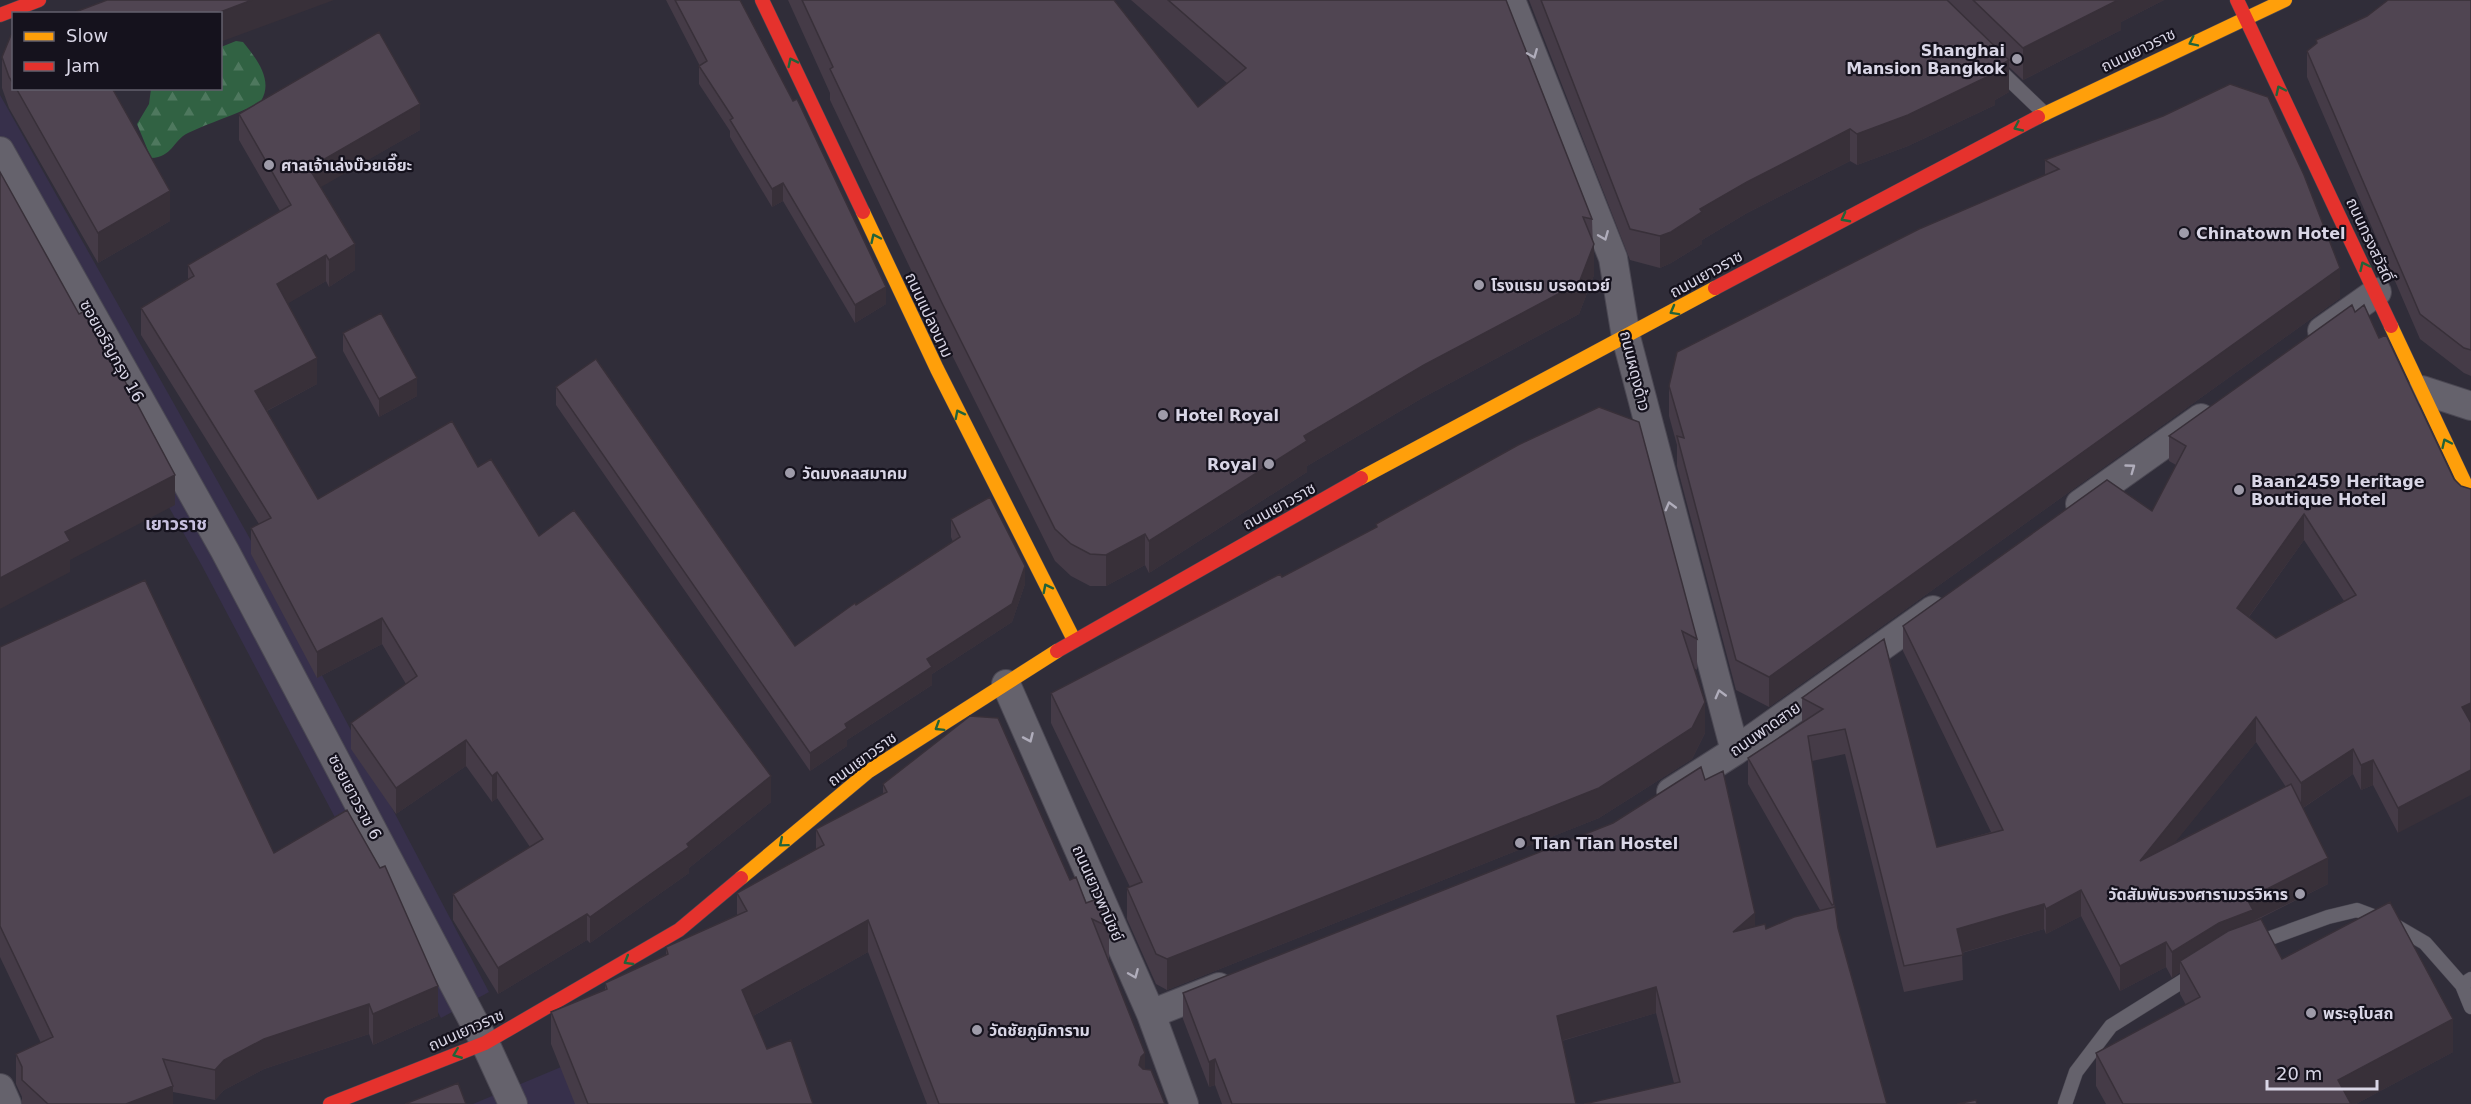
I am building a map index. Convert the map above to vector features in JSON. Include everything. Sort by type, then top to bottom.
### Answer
[{"type":"main road","points":[[0,15],[39,0]]},
{"type":"main road","name":"ถนนแปลงนาม","points":[[762,0],[937,369],[1074,640]]},
{"type":"main road","name":"ถนนทรงสวัสดิ์","points":[[2237,0],[2377,292],[2471,496]]},
{"type":"main road","name":"ถนนเยาวราช","points":[[330,1104],[485,1043],[679,930],[868,771],[1074,640],[1432,438],[1626,337],[1872,203],[2045,114],[2285,0]]},
{"type":"street","name":"ถนนผดุงด้าว","points":[[1511,0],[1613,258],[1626,337],[1735,751]]},
{"type":"street","name":"ซอยเจริญกรุง 16","points":[[0,151],[225,551]]},
{"type":"street","points":[[2302,345],[2377,292]]},
{"type":"street","points":[[2422,390],[2471,406]]},
{"type":"street","points":[[2060,518],[2220,404]]},
{"type":"street","name":"ซอยเยาวราช 6","points":[[225,551],[485,1043],[513,1104]]},
{"type":"street","name":"ถนนพาดสาย","points":[[1646,808],[1735,751],[1955,594]]},
{"type":"street","name":"ถนนเยาวพานิชย์","points":[[1006,684],[1151,1014],[1175,1091]]},
{"type":"street","points":[[1151,1014],[1240,979]]},
{"type":"street","points":[[0,1088],[7,1104]]},
{"type":"lane","points":[[1986,57],[2045,114]]},
{"type":"lane","points":[[2244,948],[2328,917],[2357,910],[2389,922],[2425,943],[2467,982],[2471,1006]]},
{"type":"lane","points":[[2065,1104],[2076,1072],[2111,1026],[2205,968]]},
{"type":"shaded area","points":[[0,95],[249,537],[489,992],[441,1018],[201,564],[0,208]]},
{"type":"shaded area","points":[[585,1057],[599,1104],[473,1104]]},
{"type":"green space","points":[[236,41],[243,42],[253,55],[262,70],[266,85],[261,101],[188,133],[164,155],[151,158],[137,124],[149,104],[151,90],[222,90],[222,47]]},
{"type":"building","points":[[107,0],[252,0],[220,12],[75,12]]},
{"type":"building","points":[[675,0],[740,0],[793,101],[797,99],[886,287],[855,305],[783,183],[772,189],[730,120],[733,118],[699,66],[707,61]]},
{"type":"building","points":[[802,0],[1114,0],[1198,107],[1246,68],[1168,0],[1506,0],[1592,219],[1583,217],[1594,244],[1579,283],[1424,365],[1304,436],[1307,441],[1149,541],[1145,534],[1106,555],[1090,554],[1071,544],[1055,529],[943,305],[830,69],[833,67]]},
{"type":"building","points":[[1541,0],[1947,0],[2009,60],[1991,71],[1995,73],[1908,115],[1857,134],[1850,129],[1747,182],[1700,209],[1702,212],[1671,232],[1660,236],[1630,229]]},
{"type":"building","points":[[1973,0],[2118,0],[2023,48]]},
{"type":"building","points":[[2388,0],[2471,0],[2471,350],[2464,348],[2420,314],[2307,51],[2317,43],[2316,40],[2367,16]]},
{"type":"building","points":[[379,32],[420,104],[309,168],[355,244],[329,260],[326,255],[277,284],[317,358],[255,391],[318,499],[452,421],[478,467],[491,459],[539,536],[574,510],[771,776],[687,844],[689,847],[590,917],[587,914],[498,968],[453,894],[543,839],[497,772],[492,776],[466,740],[396,788],[351,723],[417,676],[382,618],[317,652],[251,528],[271,518],[141,308],[194,276],[188,265],[291,205],[239,114]]},
{"type":"building","points":[[12,35],[12,82],[2,57]]},
{"type":"building","points":[[2230,84],[2268,97],[2304,175],[2340,268],[1769,677],[1736,660],[1677,436],[1684,438],[1669,386],[1677,352],[1919,229],[2059,169],[2045,160],[2163,116]]},
{"type":"building","points":[[17,90],[113,90],[170,191],[98,233]]},
{"type":"building","points":[[0,172],[79,314],[87,310],[175,475],[65,532],[70,541],[0,578]]},
{"type":"building","points":[[2352,305],[2355,312],[2364,305],[2379,338],[2386,335],[2454,479],[2461,486],[2471,489],[2471,703],[2462,707],[2471,723],[2471,770],[2398,808],[2373,760],[2361,765],[2353,749],[2301,783],[2256,717],[2140,861],[2291,784],[2328,858],[2247,899],[2253,910],[2219,923],[2172,952],[2166,942],[2120,966],[2081,890],[2046,909],[2044,904],[1957,929],[1963,955],[1904,966],[1845,729],[1808,736],[1834,904],[1832,905],[1748,758],[1823,709],[1802,698],[1884,639],[1937,847],[2003,830],[1903,626],[2107,480],[2152,511],[2186,446],[2169,436]],"holes":[[[2304,514],[2356,595],[2276,638],[2237,608]]]},
{"type":"building","points":[[381,313],[417,378],[379,399],[343,333]]},
{"type":"building","points":[[596,359],[795,646],[855,603],[856,605],[960,537],[951,519],[990,497],[1025,566],[1012,604],[927,659],[932,667],[845,724],[847,728],[810,753],[556,387]]},
{"type":"building","points":[[1599,407],[1639,422],[1697,639],[1682,631],[1705,702],[1692,728],[1599,788],[1167,959],[1156,954],[1127,888],[1142,882],[1051,693],[1280,574],[1282,577],[1377,527],[1376,524],[1518,445]]},
{"type":"building","points":[[145,580],[274,853],[347,810],[380,868],[385,866],[438,986],[373,1014],[369,1004],[264,1039],[224,1060],[215,1070],[163,1059],[173,1086],[126,1104],[48,1104],[22,1080],[22,1067],[16,1054],[53,1037],[0,926],[0,647]]},
{"type":"building","points":[[970,716],[998,718],[1070,880],[1076,877],[1086,903],[1097,899],[1109,927],[1092,919],[1145,1053],[1139,1065],[1143,1069],[1151,1070],[1165,1104],[939,1104],[868,920],[742,990],[767,1049],[791,1040],[813,1104],[588,1104],[551,1012],[607,989],[605,983],[668,954],[666,947],[747,911],[737,893],[824,845],[816,829],[887,792],[883,784]]},
{"type":"building","points":[[1701,767],[1705,780],[1723,771],[1755,913],[1733,932],[1765,924],[1766,929],[1794,917],[1835,907],[1838,928],[1887,1104],[1584,1104],[1680,1082],[1656,987],[1557,1016],[1576,1104],[1232,1104],[1215,1059],[1209,1062],[1183,993],[1613,823]]},
{"type":"building","name":"พระอุโบสถ","points":[[2390,902],[2453,1019],[2338,1080],[2351,1104],[2123,1104],[2096,1053],[2200,997],[2180,961],[2228,931],[2261,919],[2282,959]]},
{"type":"building","points":[[458,1083],[466,1104],[405,1104]]},
{"type":"building","points":[[1976,1100],[1977,1104],[1957,1104]]},
{"type":"traffic: slow","points":[[2038,117],[2285,0]]},
{"type":"traffic: slow","points":[[863,212],[937,369],[1074,640]]},
{"type":"traffic: slow","points":[[1361,478],[1715,288]]},
{"type":"traffic: slow","points":[[2391,326],[2471,496]]},
{"type":"traffic: slow","points":[[741,878],[869,771],[1057,651]]},
{"type":"traffic: jam","points":[[0,15],[39,0]]},
{"type":"traffic: jam","points":[[762,0],[863,212]]},
{"type":"traffic: jam","points":[[2237,0],[2391,326]]},
{"type":"traffic: jam","points":[[1715,288],[2038,117]]},
{"type":"traffic: jam","points":[[1057,651],[1361,478]]},
{"type":"traffic: jam","points":[[330,1104],[485,1043],[679,930],[741,878]]},
{"type":"place","name":"Shanghai Mansion Bangkok","points":[[2017,59]]},
{"type":"place","name":"ศาลเจ้าเล่งบ๊วยเอี๊ยะ","points":[[269,165]]},
{"type":"place","name":"Chinatown Hotel","points":[[2184,233]]},
{"type":"place","name":"โรงแรม บรอดเวย์","points":[[1479,285]]},
{"type":"place","name":"Hotel Royal","points":[[1163,415]]},
{"type":"place","name":"Royal","points":[[1269,464]]},
{"type":"place","name":"วัดมงคลสมาคม","points":[[790,473]]},
{"type":"place","name":"Baan2459 Heritage Boutique Hotel","points":[[2239,490]]},
{"type":"place","name":"Tian Tian Hostel","points":[[1520,843]]},
{"type":"place","name":"วัดสัมพันธวงศารามวรวิหาร","points":[[2300,894]]},
{"type":"place","name":"พระอุโบสถ","points":[[2311,1013]]},
{"type":"place","name":"วัดชัยภูมิการาม","points":[[977,1030]]},
{"type":"district","name":"เยาวราช","points":[[176,523]]}]
